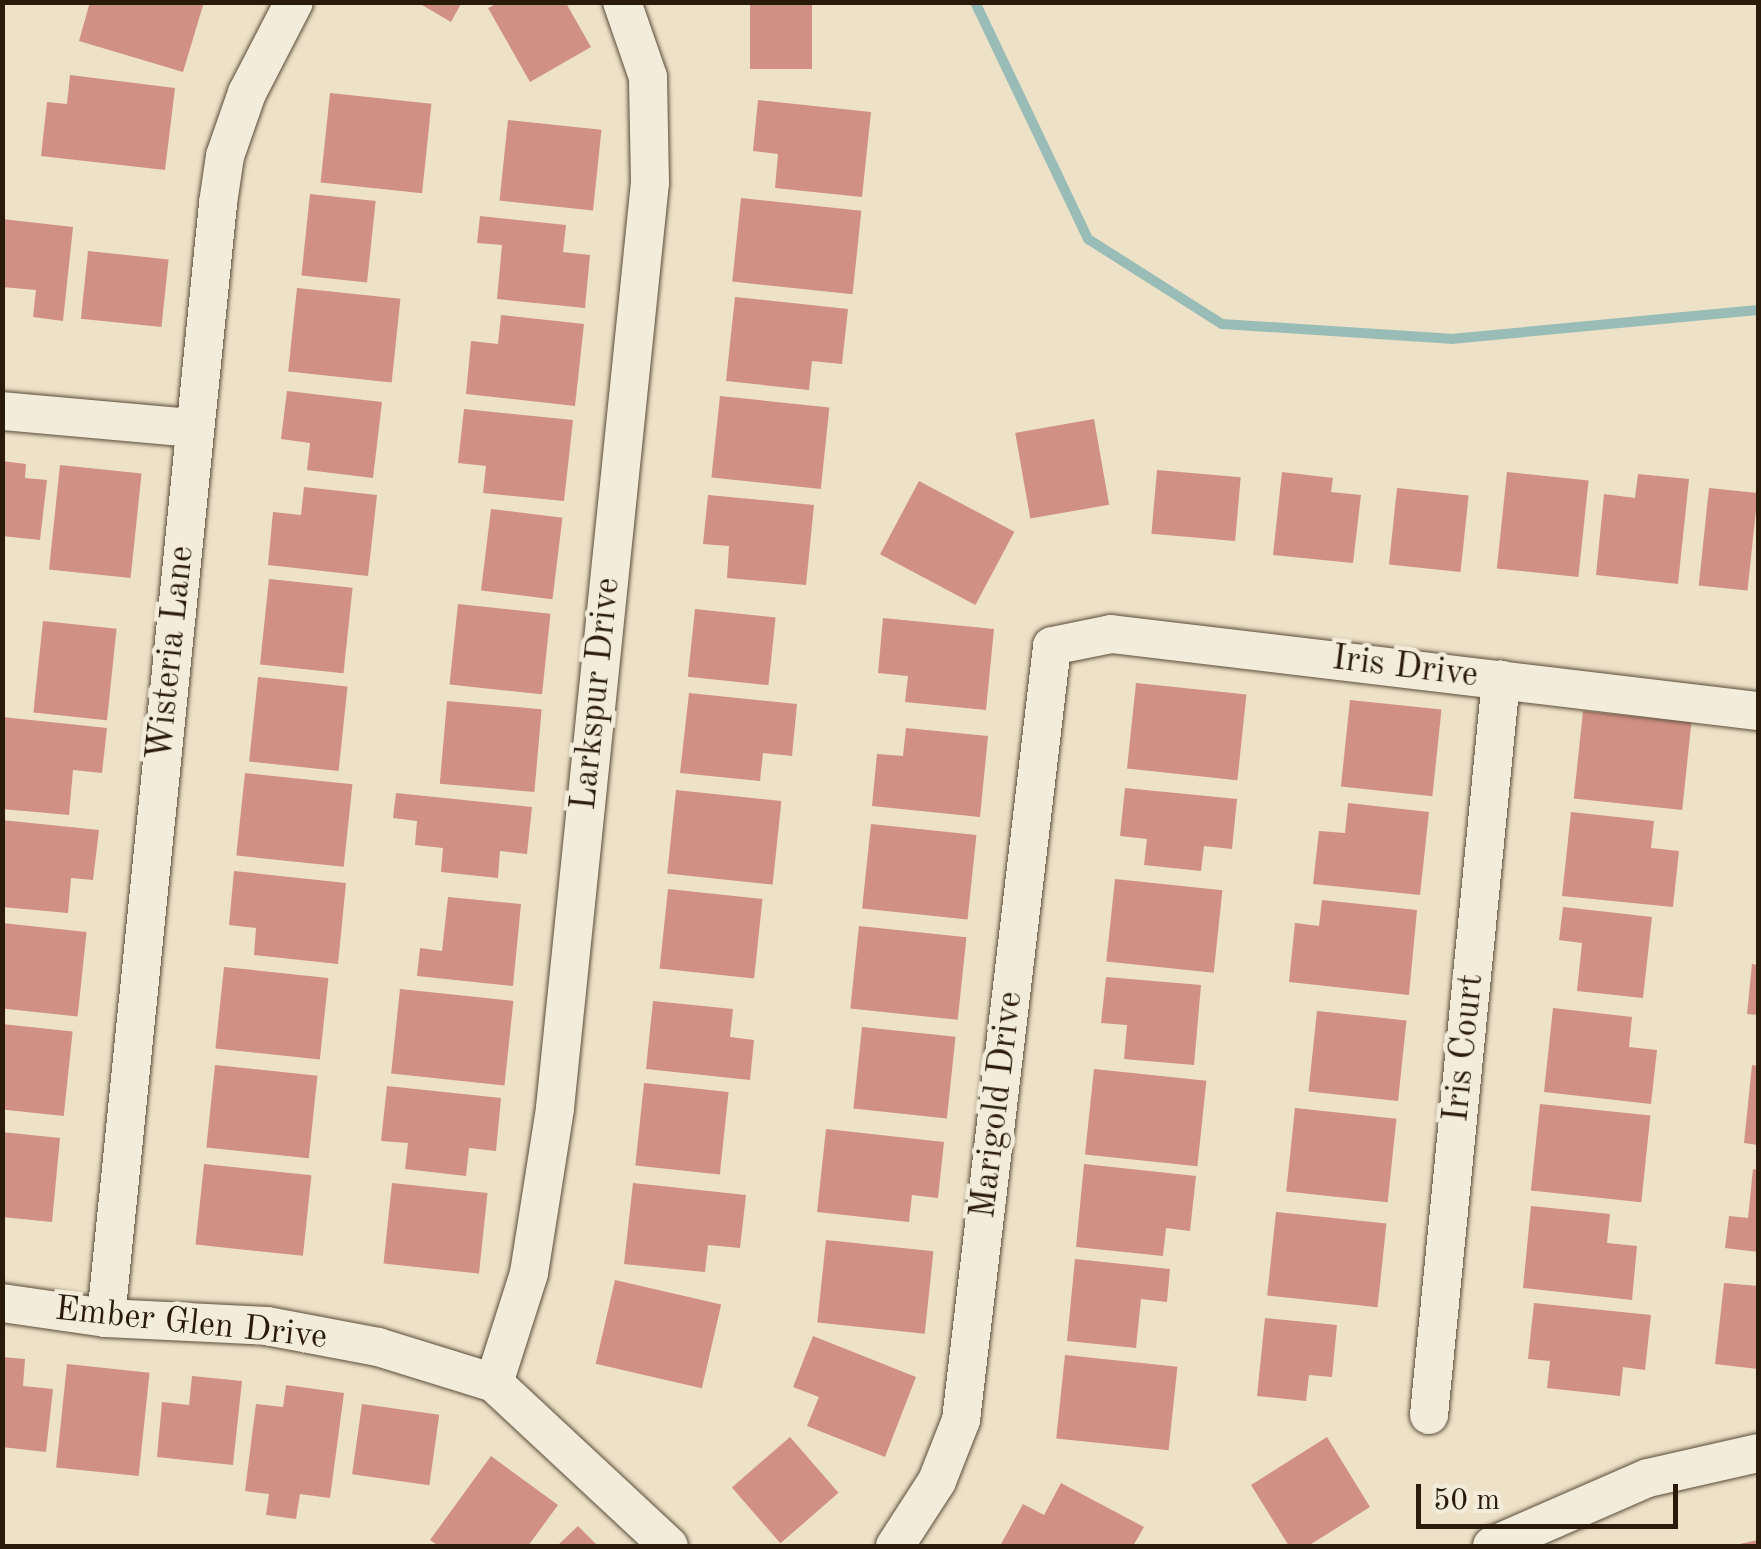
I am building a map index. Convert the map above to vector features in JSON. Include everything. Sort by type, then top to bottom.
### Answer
[{"type":"street","name":"Wisteria Lane","points":[[106,1318],[194,428],[225,156],[247,92],[294,2]]},
{"type":"street","name":"Larkspur Drive","points":[[494,1383],[528,1273],[555,1108],[650,182],[648,78],[622,2]]},
{"type":"street","points":[[2,411],[194,428]]},
{"type":"street","name":"Iris Drive","points":[[1052,646],[1111,634],[1758,711]]},
{"type":"street","name":"Marigold Drive","points":[[895,1546],[937,1481],[962,1420],[1052,646]]},
{"type":"street","name":"Iris Court","points":[[1428,1415],[1501,680]]},
{"type":"street","name":"Ember Glen Drive","points":[[2,1303],[106,1318],[266,1326],[378,1347],[494,1383],[669,1546]]},
{"type":"street","points":[[1492,1546],[1648,1478],[1758,1453]]},
{"type":"building","points":[[90,2],[204,2],[183,72],[79,41]]},
{"type":"building","points":[[417,2],[462,2],[451,22]]},
{"type":"building","points":[[750,2],[812,2],[812,69],[750,69]]},
{"type":"building","points":[[498,3],[566,3],[591,47],[530,82],[488,8]]},
{"type":"building","points":[[70,75],[175,88],[165,170],[41,156],[47,102],[67,104]]},
{"type":"building","points":[[330,93],[431,104],[422,193],[321,183]]},
{"type":"building","points":[[758,100],[871,112],[862,197],[775,188],[778,154],[753,151]]},
{"type":"building","points":[[508,120],[601,130],[593,210],[500,201]]},
{"type":"building","points":[[310,194],[376,201],[367,282],[301,276]]},
{"type":"building","points":[[741,198],[861,211],[853,294],[732,282]]},
{"type":"building","points":[[480,216],[566,225],[563,252],[590,255],[585,308],[497,299],[502,245],[477,243]]},
{"type":"building","points":[[2,219],[73,227],[63,321],[33,317],[36,290],[2,287]]},
{"type":"building","points":[[88,251],[169,259],[161,327],[81,319]]},
{"type":"building","points":[[297,288],[400,299],[392,382],[288,372]]},
{"type":"building","points":[[735,297],[848,309],[842,364],[812,361],[809,390],[726,381]]},
{"type":"building","points":[[501,315],[584,324],[575,406],[466,394],[471,341],[498,344]]},
{"type":"building","points":[[287,391],[382,402],[373,478],[307,470],[310,443],[281,439]]},
{"type":"building","points":[[720,396],[829,407],[821,489],[711,478]]},
{"type":"building","points":[[464,409],[573,420],[564,501],[483,493],[486,466],[458,463]]},
{"type":"building","points":[[1094,419],[1109,505],[1030,519],[1015,433]]},
{"type":"building","points":[[2,461],[26,464],[25,478],[47,480],[40,540],[2,536]]},
{"type":"building","points":[[60,465],[142,474],[131,578],[49,569]]},
{"type":"building","points":[[1157,470],[1241,477],[1235,541],[1151,534]]},
{"type":"building","points":[[1282,472],[1333,478],[1331,492],[1361,495],[1353,563],[1273,555]]},
{"type":"building","points":[[1507,472],[1589,481],[1578,577],[1497,568]]},
{"type":"building","points":[[1638,474],[1689,479],[1678,584],[1596,575],[1604,494],[1635,498]]},
{"type":"building","points":[[919,481],[1014,532],[975,605],[880,554]]},
{"type":"building","points":[[304,487],[377,495],[368,576],[268,565],[273,512],[301,515]]},
{"type":"building","points":[[1397,488],[1469,496],[1461,572],[1389,565]]},
{"type":"building","points":[[1709,488],[1758,493],[1747,591],[1699,585]]},
{"type":"building","points":[[708,495],[814,505],[806,585],[727,578],[729,546],[703,544]]},
{"type":"building","points":[[491,509],[562,518],[552,599],[481,590]]},
{"type":"building","points":[[269,579],[353,588],[344,673],[260,665]]},
{"type":"building","points":[[458,604],[550,614],[542,694],[450,685]]},
{"type":"building","points":[[695,609],[776,617],[768,685],[688,677]]},
{"type":"building","points":[[883,618],[994,629],[986,710],[905,702],[908,676],[878,673]]},
{"type":"building","points":[[43,621],[117,629],[107,720],[33,712]]},
{"type":"building","points":[[258,677],[348,686],[339,771],[249,762]]},
{"type":"building","points":[[1136,683],[1246,695],[1237,780],[1127,769]]},
{"type":"building","points":[[689,693],[797,704],[792,756],[763,753],[760,781],[680,773]]},
{"type":"building","points":[[1350,700],[1441,710],[1432,796],[1341,787]]},
{"type":"building","points":[[447,701],[542,709],[534,792],[440,784]]},
{"type":"building","points":[[1583,711],[1691,722],[1682,810],[1574,799]]},
{"type":"building","points":[[2,717],[107,728],[102,773],[73,770],[69,815],[2,809]]},
{"type":"building","points":[[906,728],[988,736],[980,817],[872,806],[877,754],[903,756]]},
{"type":"building","points":[[245,773],[352,784],[344,867],[236,856]]},
{"type":"building","points":[[1125,788],[1237,799],[1232,849],[1204,846],[1201,871],[1144,865],[1147,839],[1120,836]]},
{"type":"building","points":[[676,790],[781,801],[773,885],[667,874]]},
{"type":"building","points":[[396,793],[532,807],[527,854],[500,851],[498,878],[441,872],[443,848],[415,845],[417,821],[393,818]]},
{"type":"building","points":[[1348,803],[1429,812],[1420,895],[1313,884],[1319,831],[1345,833]]},
{"type":"building","points":[[1571,812],[1654,821],[1651,848],[1679,851],[1673,907],[1562,896]]},
{"type":"building","points":[[2,820],[99,830],[93,880],[71,878],[68,913],[2,907]]},
{"type":"building","points":[[871,824],[976,835],[968,920],[862,909]]},
{"type":"building","points":[[234,871],[346,883],[338,964],[254,955],[256,928],[229,925]]},
{"type":"building","points":[[1115,879],[1222,890],[1214,973],[1106,962]]},
{"type":"building","points":[[668,889],[762,899],[754,978],[660,969]]},
{"type":"building","points":[[448,897],[521,904],[513,986],[417,976],[420,948],[442,951]]},
{"type":"building","points":[[1322,900],[1417,910],[1409,995],[1289,982],[1295,923],[1319,926]]},
{"type":"building","points":[[1563,907],[1652,917],[1643,998],[1577,991],[1582,943],[1559,940]]},
{"type":"building","points":[[2,923],[87,932],[78,1016],[2,1008]]},
{"type":"building","points":[[859,926],[966,937],[958,1020],[850,1009]]},
{"type":"building","points":[[1752,964],[1758,965],[1758,1015],[1747,1014]]},
{"type":"building","points":[[224,967],[328,978],[320,1060],[215,1049]]},
{"type":"building","points":[[1106,977],[1201,985],[1194,1065],[1124,1059],[1127,1025],[1101,1023]]},
{"type":"building","points":[[400,989],[513,1001],[504,1085],[391,1074]]},
{"type":"building","points":[[653,1001],[733,1009],[730,1037],[754,1040],[750,1080],[646,1069]]},
{"type":"building","points":[[1553,1008],[1632,1017],[1629,1047],[1657,1050],[1651,1104],[1544,1092]]},
{"type":"building","points":[[1317,1011],[1407,1020],[1398,1101],[1309,1092]]},
{"type":"building","points":[[2,1024],[73,1031],[64,1116],[2,1109]]},
{"type":"building","points":[[862,1027],[955,1037],[947,1118],[853,1109]]},
{"type":"building","points":[[215,1065],[317,1076],[309,1158],[206,1148]]},
{"type":"building","points":[[1752,1065],[1758,1066],[1758,1145],[1744,1143]]},
{"type":"building","points":[[1094,1069],[1206,1081],[1197,1166],[1085,1155]]},
{"type":"building","points":[[644,1083],[729,1092],[720,1174],[635,1166]]},
{"type":"building","points":[[387,1086],[501,1098],[496,1151],[469,1148],[466,1176],[405,1169],[408,1143],[381,1141]]},
{"type":"building","points":[[1540,1104],[1650,1116],[1641,1202],[1531,1191]]},
{"type":"building","points":[[1295,1108],[1396,1119],[1388,1202],[1286,1192]]},
{"type":"building","points":[[826,1129],[944,1142],[938,1198],[912,1195],[909,1222],[817,1212]]},
{"type":"building","points":[[2,1132],[60,1138],[52,1222],[2,1217]]},
{"type":"building","points":[[204,1164],[311,1175],[303,1256],[196,1245]]},
{"type":"building","points":[[1084,1164],[1196,1176],[1190,1231],[1166,1228],[1163,1256],[1076,1247]]},
{"type":"building","points":[[1753,1169],[1758,1170],[1758,1252],[1725,1248],[1729,1216],[1748,1218]]},
{"type":"building","points":[[392,1183],[487,1193],[479,1274],[384,1264]]},
{"type":"building","points":[[633,1183],[746,1195],[740,1248],[708,1245],[705,1272],[624,1264]]},
{"type":"building","points":[[1531,1206],[1610,1214],[1607,1243],[1637,1246],[1632,1300],[1523,1288]]},
{"type":"building","points":[[1276,1212],[1386,1224],[1378,1307],[1267,1296]]},
{"type":"building","points":[[826,1240],[933,1251],[925,1334],[817,1323]]},
{"type":"building","points":[[1075,1259],[1170,1269],[1167,1302],[1141,1299],[1136,1348],[1067,1341]]},
{"type":"building","points":[[615,1280],[721,1305],[702,1388],[596,1364]]},
{"type":"building","points":[[1724,1283],[1758,1286],[1758,1369],[1715,1364]]},
{"type":"building","points":[[1534,1303],[1651,1315],[1645,1370],[1623,1367],[1620,1396],[1547,1388],[1550,1361],[1528,1359]]},
{"type":"building","points":[[1265,1318],[1337,1325],[1332,1377],[1309,1375],[1306,1401],[1257,1396]]},
{"type":"building","points":[[813,1336],[916,1377],[885,1457],[807,1426],[819,1397],[793,1387]]},
{"type":"building","points":[[1065,1355],[1177,1367],[1169,1450],[1056,1439]]},
{"type":"building","points":[[2,1357],[25,1359],[23,1386],[53,1389],[46,1452],[2,1447]]},
{"type":"building","points":[[67,1364],[150,1373],[139,1476],[56,1467]]},
{"type":"building","points":[[192,1376],[242,1381],[233,1465],[157,1457],[162,1402],[189,1405]]},
{"type":"building","points":[[286,1385],[344,1393],[330,1498],[300,1494],[296,1519],[266,1515],[269,1494],[245,1491],[256,1404],[283,1407]]},
{"type":"building","points":[[362,1404],[439,1415],[429,1485],[352,1474]]},
{"type":"building","points":[[790,1437],[839,1493],[780,1543],[732,1488]]},
{"type":"building","points":[[1327,1437],[1370,1507],[1308,1546],[1289,1546],[1251,1485]]},
{"type":"building","points":[[491,1456],[558,1505],[528,1546],[439,1546],[430,1540]]},
{"type":"building","points":[[1061,1483],[1144,1527],[1133,1546],[1001,1544],[1023,1504],[1044,1515]]},
{"type":"building","points":[[578,1526],[598,1546],[557,1546]]},
{"type":"building","points":[[1758,1540],[1758,1546],[1735,1546],[1735,1545]]},
{"type":"waterway","points":[[975,2],[1088,239],[1222,324],[1451,339],[1758,310]]}]
